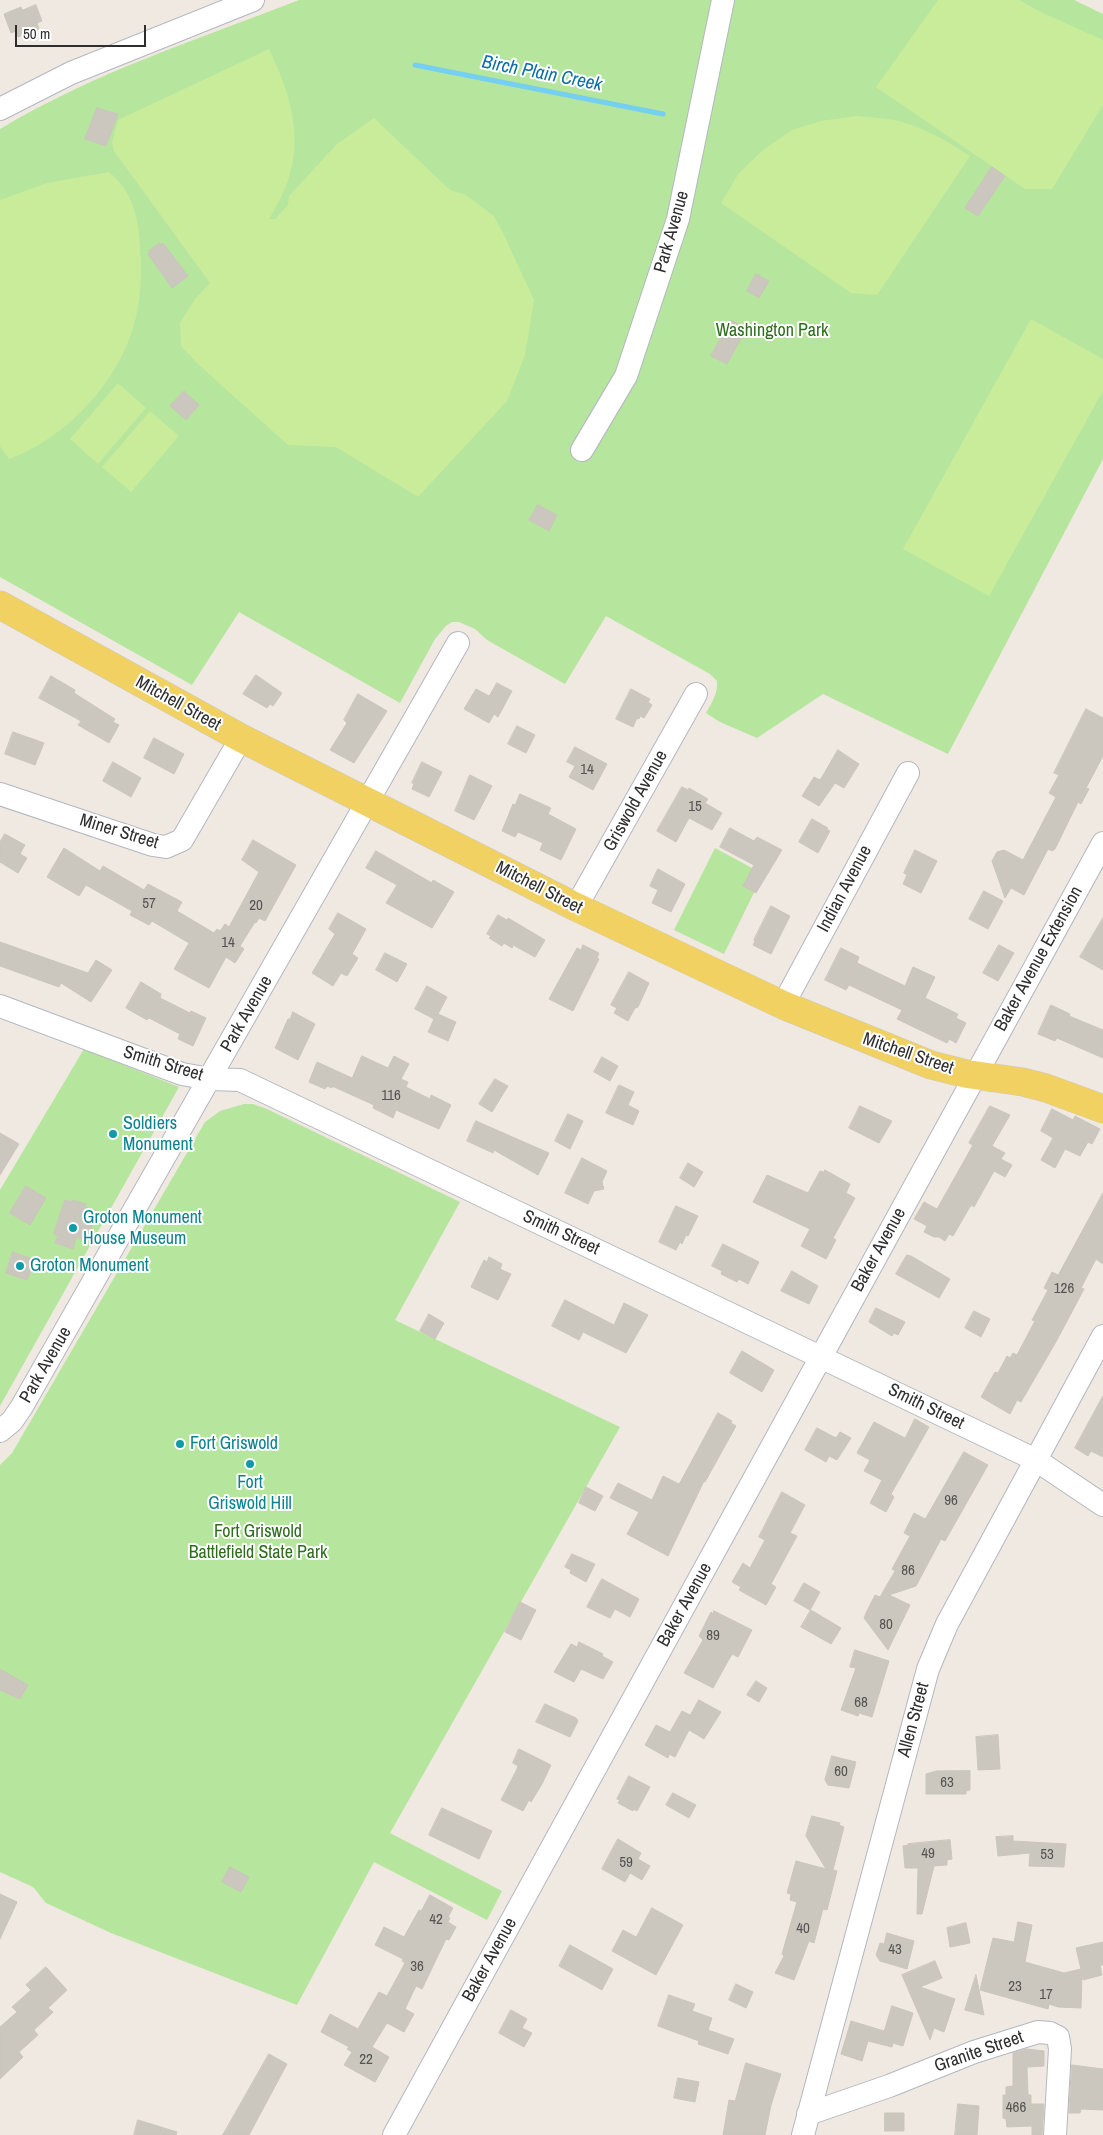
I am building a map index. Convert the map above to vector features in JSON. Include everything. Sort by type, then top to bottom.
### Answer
[{"type":"main road","name":"Mitchell Street","points":[[0,606],[241,738],[576,907],[783,1005],[932,1065],[975,1076],[1023,1082],[1046,1088],[1103,1109]]},
{"type":"street","points":[[0,109],[71,73],[252,0]]},
{"type":"street","name":"Park Avenue","points":[[582,450],[626,376],[678,219],[723,0]]},
{"type":"street","name":"Park Avenue","points":[[0,1431],[12,1421],[21,1408],[458,643]]},
{"type":"street","name":"Griswold Avenue","points":[[576,907],[696,694]]},
{"type":"street","name":"Miner Street","points":[[0,794],[153,845],[166,847],[182,840],[241,738]]},
{"type":"street","name":"Indian Avenue","points":[[783,1005],[908,773]]},
{"type":"street","name":"Baker Avenue Extension","points":[[975,1076],[1103,843]]},
{"type":"street","name":"Smith Street","points":[[0,1006],[182,1074],[240,1080],[1036,1460],[1103,1505]]},
{"type":"street","name":"Baker Avenue","points":[[394,2135],[975,1076]]},
{"type":"street","name":"Allen Street","points":[[805,2125],[928,1669],[946,1624],[1103,1336]]},
{"type":"street","name":"Granite Street","points":[[805,2125],[889,2086],[974,2052],[1038,2032],[1050,2032],[1058,2037],[1060,2049],[1055,2135]]},
{"type":"green space","name":"Washington Park","points":[[299,0],[1074,0],[1103,14],[1103,459],[948,754],[823,694],[757,738],[720,722],[706,713],[717,690],[717,681],[710,674],[606,616],[565,684],[487,640],[475,629],[459,622],[452,622],[435,639],[400,703],[239,612],[192,685],[0,577],[0,129],[35,109],[109,74]]},
{"type":"green space","points":[[938,0],[1019,0],[1103,40],[1103,105],[1052,189],[1025,189],[876,87]]},
{"type":"green space","points":[[269,49],[287,93],[292,114],[294,155],[290,176],[269,219],[275,219],[288,205],[289,196],[337,144],[374,118],[450,190],[466,195],[494,216],[534,300],[525,355],[507,401],[418,497],[336,447],[288,445],[200,366],[181,346],[180,323],[195,299],[210,283],[114,151],[112,143],[118,120]]},
{"type":"green space","points":[[856,116],[890,119],[915,126],[953,145],[970,156],[877,295],[851,293],[721,203],[739,173],[763,150],[792,130],[821,121]]},
{"type":"green space","points":[[109,172],[129,196],[138,225],[141,276],[140,296],[134,325],[126,347],[115,368],[102,388],[86,406],[50,438],[30,450],[9,459],[0,446],[0,200],[47,183]]},
{"type":"green space","points":[[1031,319],[1103,359],[1103,391],[989,596],[903,549]]},
{"type":"green space","points":[[118,383],[146,408],[98,464],[70,439]]},
{"type":"green space","points":[[150,411],[179,436],[131,492],[102,467]]},
{"type":"green space","points":[[715,848],[763,874],[724,954],[674,930]]},
{"type":"green space","points":[[84,1049],[179,1087],[0,1406],[0,1190]]},
{"type":"green space","name":"Fort Griswold Battlefield State Park","points":[[244,1104],[253,1104],[267,1109],[460,1202],[395,1320],[620,1427],[390,1833],[502,1891],[487,1920],[374,1862],[297,2005],[111,1933],[46,1903],[33,1887],[0,1872],[0,1465],[12,1453],[205,1122],[220,1111]]},
{"type":"building","points":[[36,5],[42,21],[37,23],[39,29],[18,37],[16,31],[11,33],[4,14],[21,7],[22,10]]},
{"type":"building","points":[[97,108],[118,114],[106,146],[85,139]]},
{"type":"building","points":[[992,167],[1005,176],[978,216],[965,208]]},
{"type":"building","points":[[160,243],[161,245],[163,243],[188,276],[172,288],[148,254],[150,253],[149,251]]},
{"type":"building","points":[[756,274],[769,281],[759,298],[747,291]]},
{"type":"building","points":[[731,320],[746,329],[727,364],[711,356]]},
{"type":"building","points":[[184,391],[199,405],[186,420],[170,406]]},
{"type":"building","points":[[538,505],[557,515],[549,531],[529,520]]},
{"type":"building","points":[[256,675],[282,693],[273,706],[270,704],[267,708],[243,694]]},
{"type":"building","points":[[51,676],[75,690],[74,693],[115,719],[113,722],[119,725],[109,743],[78,725],[81,721],[39,698]]},
{"type":"building","points":[[497,683],[512,691],[498,717],[494,714],[489,723],[464,709],[476,689],[489,696]]},
{"type":"building","points":[[631,689],[650,699],[648,702],[652,705],[644,718],[640,716],[639,719],[637,718],[633,727],[616,719]]},
{"type":"building","points":[[358,694],[387,711],[354,763],[330,750],[347,723],[344,720]]},
{"type":"building","points":[[1086,709],[1103,718],[1103,756],[1086,788],[1089,789],[1081,804],[1078,802],[1055,849],[1052,851],[1048,849],[1024,895],[1011,888],[1005,898],[992,861],[997,852],[1004,850],[1023,860],[1056,797],[1049,793],[1059,775],[1054,773]]},
{"type":"building","points":[[517,726],[535,735],[526,753],[508,744]]},
{"type":"building","points":[[13,732],[44,743],[35,765],[5,754]]},
{"type":"building","points":[[154,738],[184,754],[174,774],[144,758]]},
{"type":"building","points":[[575,747],[607,764],[593,790],[569,777],[575,766],[567,762]]},
{"type":"building","points":[[838,750],[859,764],[844,788],[835,783],[819,806],[802,796],[814,777],[820,780]]},
{"type":"building","points":[[113,762],[141,778],[131,797],[103,781]]},
{"type":"building","points":[[422,762],[442,772],[429,797],[412,789],[414,784],[412,783]]},
{"type":"building","points":[[470,775],[492,786],[474,820],[455,811]]},
{"type":"building","points":[[682,787],[688,790],[689,788],[708,799],[705,803],[722,813],[712,830],[689,818],[676,842],[657,831]]},
{"type":"building","points":[[520,794],[551,808],[548,814],[576,829],[561,860],[540,850],[543,843],[518,832],[515,837],[502,831],[513,804],[515,805]]},
{"type":"building","points":[[812,819],[830,831],[818,853],[799,842]]},
{"type":"building","points":[[730,828],[754,841],[757,837],[782,850],[756,893],[743,886],[754,865],[720,847]]},
{"type":"building","points":[[5,834],[25,845],[20,854],[27,858],[18,873],[0,862],[0,842]]},
{"type":"building","points":[[253,840],[296,865],[265,921],[259,918],[255,922],[240,946],[244,949],[235,963],[226,957],[209,988],[174,969],[189,943],[152,921],[149,925],[130,915],[132,911],[86,885],[79,896],[47,877],[64,848],[100,871],[103,866],[144,890],[148,884],[182,902],[177,911],[214,933],[217,929],[220,931],[225,924],[229,927],[259,872],[242,860]]},
{"type":"building","points":[[915,850],[937,861],[921,893],[903,884],[907,875],[904,873]]},
{"type":"building","points":[[376,851],[432,883],[433,880],[454,892],[432,928],[386,903],[397,885],[366,868]]},
{"type":"building","points":[[658,869],[685,884],[671,912],[652,903],[658,890],[650,886]]},
{"type":"building","points":[[984,891],[1003,901],[988,929],[969,919]]},
{"type":"building","points":[[771,906],[790,916],[771,954],[753,945]]},
{"type":"building","points":[[338,913],[366,929],[352,954],[358,958],[347,976],[341,973],[333,986],[312,973],[335,934],[329,929]]},
{"type":"building","points":[[498,915],[507,920],[508,918],[545,940],[535,957],[513,945],[512,948],[504,943],[502,946],[489,938],[491,936],[487,934]]},
{"type":"building","points":[[1103,918],[1103,970],[1080,957]]},
{"type":"building","points":[[0,942],[88,973],[96,960],[112,970],[91,1002],[61,983],[59,987],[0,966]]},
{"type":"building","points":[[583,945],[599,953],[597,958],[599,959],[573,1011],[549,999],[577,948],[581,950]]},
{"type":"building","points":[[999,945],[1014,953],[998,981],[983,973]]},
{"type":"building","points":[[841,948],[859,957],[857,963],[905,986],[913,967],[935,977],[925,998],[958,1014],[956,1018],[966,1023],[956,1043],[949,1039],[947,1043],[897,1019],[902,1010],[849,985],[846,990],[825,980]]},
{"type":"building","points":[[385,953],[407,964],[397,982],[376,970]]},
{"type":"building","points":[[629,972],[649,983],[638,1007],[635,1008],[628,1021],[614,1013],[617,1008],[611,1005]]},
{"type":"building","points":[[141,982],[161,994],[160,998],[190,1013],[191,1011],[206,1018],[193,1046],[178,1039],[180,1034],[149,1018],[147,1020],[126,1008]]},
{"type":"building","points":[[427,986],[447,997],[438,1014],[456,1022],[448,1041],[428,1032],[434,1019],[415,1009]]},
{"type":"building","points":[[1051,1005],[1070,1014],[1069,1016],[1103,1030],[1103,1058],[1057,1038],[1055,1041],[1038,1034]]},
{"type":"building","points":[[293,1012],[315,1024],[298,1060],[275,1048]]},
{"type":"building","points":[[362,1056],[388,1068],[394,1056],[409,1064],[401,1079],[408,1082],[406,1087],[430,1099],[431,1095],[451,1105],[439,1129],[396,1110],[393,1118],[373,1108],[374,1105],[332,1086],[332,1088],[327,1086],[325,1089],[309,1082],[317,1062],[352,1078]]},
{"type":"building","points":[[602,1057],[618,1066],[610,1081],[594,1072]]},
{"type":"building","points":[[495,1079],[508,1086],[492,1112],[479,1104]]},
{"type":"building","points":[[619,1085],[634,1092],[628,1105],[639,1111],[633,1125],[606,1113]]},
{"type":"building","points":[[860,1106],[892,1121],[879,1143],[849,1128]]},
{"type":"building","points":[[990,1106],[1010,1115],[992,1146],[1005,1153],[1001,1159],[1012,1165],[1005,1177],[994,1171],[974,1207],[971,1205],[953,1236],[949,1234],[945,1241],[939,1237],[934,1237],[924,1232],[927,1226],[914,1219],[924,1202],[937,1209],[973,1145],[969,1143]]},
{"type":"building","points":[[1052,1109],[1073,1120],[1075,1116],[1100,1129],[1092,1144],[1088,1142],[1080,1156],[1065,1149],[1055,1168],[1041,1160],[1053,1138],[1041,1131]]},
{"type":"building","points":[[568,1114],[583,1121],[570,1149],[555,1141]]},
{"type":"building","points":[[476,1121],[549,1153],[538,1175],[494,1150],[493,1153],[467,1141]]},
{"type":"building","points":[[0,1133],[19,1144],[0,1175]]},
{"type":"building","points":[[582,1158],[607,1171],[602,1182],[604,1189],[594,1191],[588,1204],[565,1193]]},
{"type":"building","points":[[688,1163],[703,1172],[694,1187],[680,1178]]},
{"type":"building","points":[[825,1170],[850,1184],[846,1193],[855,1198],[833,1238],[836,1240],[826,1259],[801,1246],[810,1229],[753,1202],[767,1175],[808,1193],[820,1171],[824,1172]]},
{"type":"building","points":[[26,1186],[46,1198],[30,1225],[10,1213]]},
{"type":"building","points":[[1103,1193],[1103,1264],[1096,1259],[1081,1288],[1084,1289],[1057,1340],[1021,1402],[1017,1400],[1010,1414],[981,1397],[995,1372],[998,1373],[1007,1356],[1010,1358],[1013,1353],[1017,1355],[1035,1321],[1032,1320],[1048,1290],[1044,1288],[1052,1272],[1058,1275]]},
{"type":"building","name":"Groton Monument House Museum","points":[[65,1200],[86,1204],[85,1207],[97,1211],[89,1234],[84,1232],[82,1239],[76,1237],[73,1249],[55,1243],[58,1236],[54,1234]]},
{"type":"building","points":[[676,1206],[698,1216],[688,1236],[686,1235],[682,1244],[680,1242],[676,1250],[659,1242]]},
{"type":"building","points":[[723,1244],[759,1262],[748,1284],[739,1279],[737,1282],[721,1274],[722,1271],[712,1266]]},
{"type":"building","name":"Groton Monument","points":[[13,1252],[35,1260],[27,1280],[6,1273]]},
{"type":"building","points":[[907,1255],[950,1279],[939,1298],[896,1274]]},
{"type":"building","points":[[489,1257],[502,1264],[500,1269],[511,1274],[498,1300],[471,1287],[484,1260],[487,1262]]},
{"type":"building","points":[[792,1271],[818,1286],[809,1304],[781,1291]]},
{"type":"building","points":[[565,1300],[614,1325],[624,1303],[648,1315],[626,1353],[583,1332],[579,1340],[552,1326]]},
{"type":"building","points":[[876,1308],[905,1322],[898,1335],[894,1333],[892,1336],[869,1322]]},
{"type":"building","points":[[974,1311],[990,1319],[981,1337],[965,1328]]},
{"type":"building","points":[[429,1314],[444,1323],[435,1339],[420,1331]]},
{"type":"building","points":[[742,1351],[774,1370],[762,1392],[730,1373]]},
{"type":"building","points":[[1103,1396],[1103,1457],[1091,1451],[1088,1456],[1075,1448]]},
{"type":"building","points":[[718,1413],[732,1421],[731,1423],[736,1426],[704,1481],[668,1556],[627,1534],[639,1512],[610,1498],[618,1483],[652,1500],[663,1476],[679,1484]]},
{"type":"building","points":[[915,1419],[929,1427],[891,1494],[894,1497],[886,1512],[870,1503],[882,1480],[864,1471],[870,1460],[857,1453],[874,1422],[905,1438]]},
{"type":"building","points":[[817,1428],[836,1438],[840,1432],[851,1438],[837,1460],[829,1456],[826,1462],[805,1450]]},
{"type":"building","points":[[964,1452],[988,1465],[945,1541],[941,1539],[916,1586],[889,1595],[910,1605],[888,1650],[864,1618],[875,1595],[880,1597],[895,1571],[892,1569],[910,1536],[904,1533],[914,1513],[925,1519]]},
{"type":"building","points":[[586,1487],[603,1496],[595,1511],[579,1503]]},
{"type":"building","points":[[782,1492],[805,1505],[790,1533],[797,1536],[771,1584],[776,1587],[766,1605],[739,1590],[741,1587],[732,1582],[743,1563],[750,1568],[765,1540],[759,1537]]},
{"type":"building","points":[[572,1554],[595,1564],[586,1582],[570,1573],[571,1570],[565,1567]]},
{"type":"building","points":[[602,1579],[639,1599],[630,1617],[615,1609],[610,1618],[587,1607]]},
{"type":"building","points":[[804,1583],[820,1592],[810,1610],[794,1601]]},
{"type":"building","points":[[520,1602],[536,1610],[521,1640],[505,1632]]},
{"type":"building","points":[[811,1610],[841,1628],[831,1644],[801,1627]]},
{"type":"building","points":[[714,1611],[752,1630],[738,1657],[732,1654],[713,1688],[684,1673],[703,1640],[699,1636],[711,1612],[713,1614]]},
{"type":"building","points":[[579,1642],[603,1654],[602,1656],[613,1662],[603,1679],[581,1669],[574,1682],[554,1672],[571,1644],[577,1647]]},
{"type":"building","points":[[855,1650],[889,1661],[872,1717],[859,1713],[858,1716],[841,1710],[856,1668],[850,1667]]},
{"type":"building","points":[[0,1669],[28,1685],[20,1699],[0,1690]]},
{"type":"building","points":[[756,1681],[767,1688],[759,1702],[747,1695]]},
{"type":"building","points":[[699,1700],[721,1712],[704,1739],[689,1730],[675,1757],[669,1754],[668,1758],[645,1745],[656,1725],[670,1732],[682,1711],[690,1715]]},
{"type":"building","points":[[545,1704],[576,1718],[578,1721],[570,1737],[536,1722]]},
{"type":"building","points":[[998,1735],[1000,1769],[978,1770],[976,1737]]},
{"type":"building","points":[[519,1749],[551,1765],[542,1784],[523,1811],[501,1800],[518,1766],[513,1763]]},
{"type":"building","points":[[832,1756],[856,1762],[849,1788],[828,1785],[825,1780]]},
{"type":"building","points":[[936,1771],[970,1771],[970,1790],[966,1791],[966,1794],[926,1794],[926,1774]]},
{"type":"building","points":[[629,1776],[650,1787],[637,1811],[634,1809],[633,1811],[618,1803],[620,1800],[617,1799]]},
{"type":"building","points":[[673,1793],[696,1805],[689,1818],[666,1805]]},
{"type":"building","points":[[442,1808],[492,1831],[479,1859],[429,1835]]},
{"type":"building","points":[[812,1816],[840,1823],[839,1825],[844,1827],[833,1870],[837,1871],[827,1910],[823,1909],[814,1943],[809,1941],[794,1980],[775,1973],[784,1956],[782,1954],[797,1902],[790,1900],[791,1894],[787,1893],[796,1861],[826,1869],[806,1836]]},
{"type":"building","points":[[1013,1836],[1013,1841],[1066,1844],[1064,1867],[1029,1866],[1030,1853],[998,1856],[996,1837]]},
{"type":"building","points":[[618,1839],[641,1853],[638,1859],[650,1866],[642,1880],[630,1873],[625,1882],[602,1869]]},
{"type":"building","points":[[950,1840],[952,1859],[947,1860],[947,1865],[934,1866],[922,1914],[917,1914],[918,1868],[905,1868],[903,1846]]},
{"type":"building","points":[[230,1867],[249,1877],[241,1892],[222,1882]]},
{"type":"building","points":[[0,1894],[17,1902],[0,1939]]},
{"type":"building","points":[[430,1895],[453,1908],[448,1917],[450,1918],[448,1922],[456,1927],[449,1940],[446,1939],[422,1989],[416,1986],[405,2009],[414,2014],[404,2032],[387,2023],[372,2047],[389,2057],[375,2082],[344,2065],[352,2052],[347,2049],[349,2047],[321,2032],[330,2014],[358,2029],[379,1992],[387,1996],[405,1963],[402,1961],[403,1959],[375,1945],[384,1927],[404,1937]]},
{"type":"building","points":[[652,1908],[683,1925],[656,1975],[612,1951],[623,1930],[636,1937]]},
{"type":"building","points":[[1018,1922],[1032,1925],[1025,1962],[1064,1973],[1081,1969],[1076,1948],[1103,1942],[1103,1965],[1100,1965],[1102,1975],[1083,1980],[1082,1974],[1081,2008],[1058,2007],[1049,2004],[1048,2009],[980,1990],[993,1938],[1014,1942]]},
{"type":"building","points":[[966,1923],[970,1943],[950,1947],[947,1928]]},
{"type":"building","points":[[887,1933],[914,1941],[907,1969],[880,1961],[876,1955],[880,1943],[884,1944]]},
{"type":"building","points":[[570,1945],[613,1969],[602,1990],[559,1966]]},
{"type":"building","points":[[935,1961],[942,1978],[920,1987],[955,1999],[944,2032],[934,2028],[930,2040],[902,1975]]},
{"type":"building","points":[[46,1967],[67,1990],[48,2008],[53,2012],[34,2030],[38,2035],[19,2052],[23,2057],[0,2079],[0,2027],[17,2012],[12,2007],[31,1990],[26,1985]]},
{"type":"building","points":[[976,1975],[984,2015],[965,2010]]},
{"type":"building","points":[[736,1984],[753,1992],[746,2008],[729,2000]]},
{"type":"building","points":[[669,1995],[695,2004],[692,2011],[712,2018],[708,2030],[734,2039],[728,2054],[698,2044],[699,2041],[658,2026]]},
{"type":"building","points":[[892,2006],[913,2013],[903,2046],[893,2043],[892,2047],[868,2041],[862,2061],[841,2054],[851,2021],[884,2031]]},
{"type":"building","points":[[511,2010],[527,2019],[522,2028],[532,2033],[524,2047],[499,2033]]},
{"type":"building","points":[[1027,2049],[1044,2051],[1044,2066],[1027,2067],[1028,2095],[1031,2095],[1031,2104],[1044,2104],[1042,2135],[1032,2135],[1032,2126],[1007,2127],[1006,2119],[1003,2118],[1003,2095],[1006,2095],[1006,2087],[1013,2086],[1013,2053]]},
{"type":"building","points":[[269,2054],[287,2064],[249,2135],[223,2135]]},
{"type":"building","points":[[746,2063],[781,2074],[771,2105],[765,2135],[723,2135],[729,2100],[735,2101]]},
{"type":"building","points":[[1072,2065],[1103,2069],[1103,2110],[1081,2109],[1080,2113],[1069,2113]]},
{"type":"building","points":[[678,2078],[699,2082],[695,2102],[674,2098]]},
{"type":"building","points":[[958,2104],[979,2106],[977,2135],[955,2135]]},
{"type":"building","points":[[885,2113],[904,2113],[904,2131],[885,2131]]},
{"type":"building","points":[[138,2120],[177,2132],[176,2135],[134,2135]]},
{"type":"waterway","name":"Birch Plain Creek","points":[[415,65],[663,114]]},
{"type":"place","name":"Soldiers Monument","points":[[113,1134]]},
{"type":"place","name":"Groton Monument House Museum","points":[[73,1228]]},
{"type":"place","name":"Groton Monument","points":[[20,1266]]},
{"type":"place","name":"Fort Griswold","points":[[180,1444]]},
{"type":"place","name":"Fort Griswold Hill","points":[[250,1464]]}]
